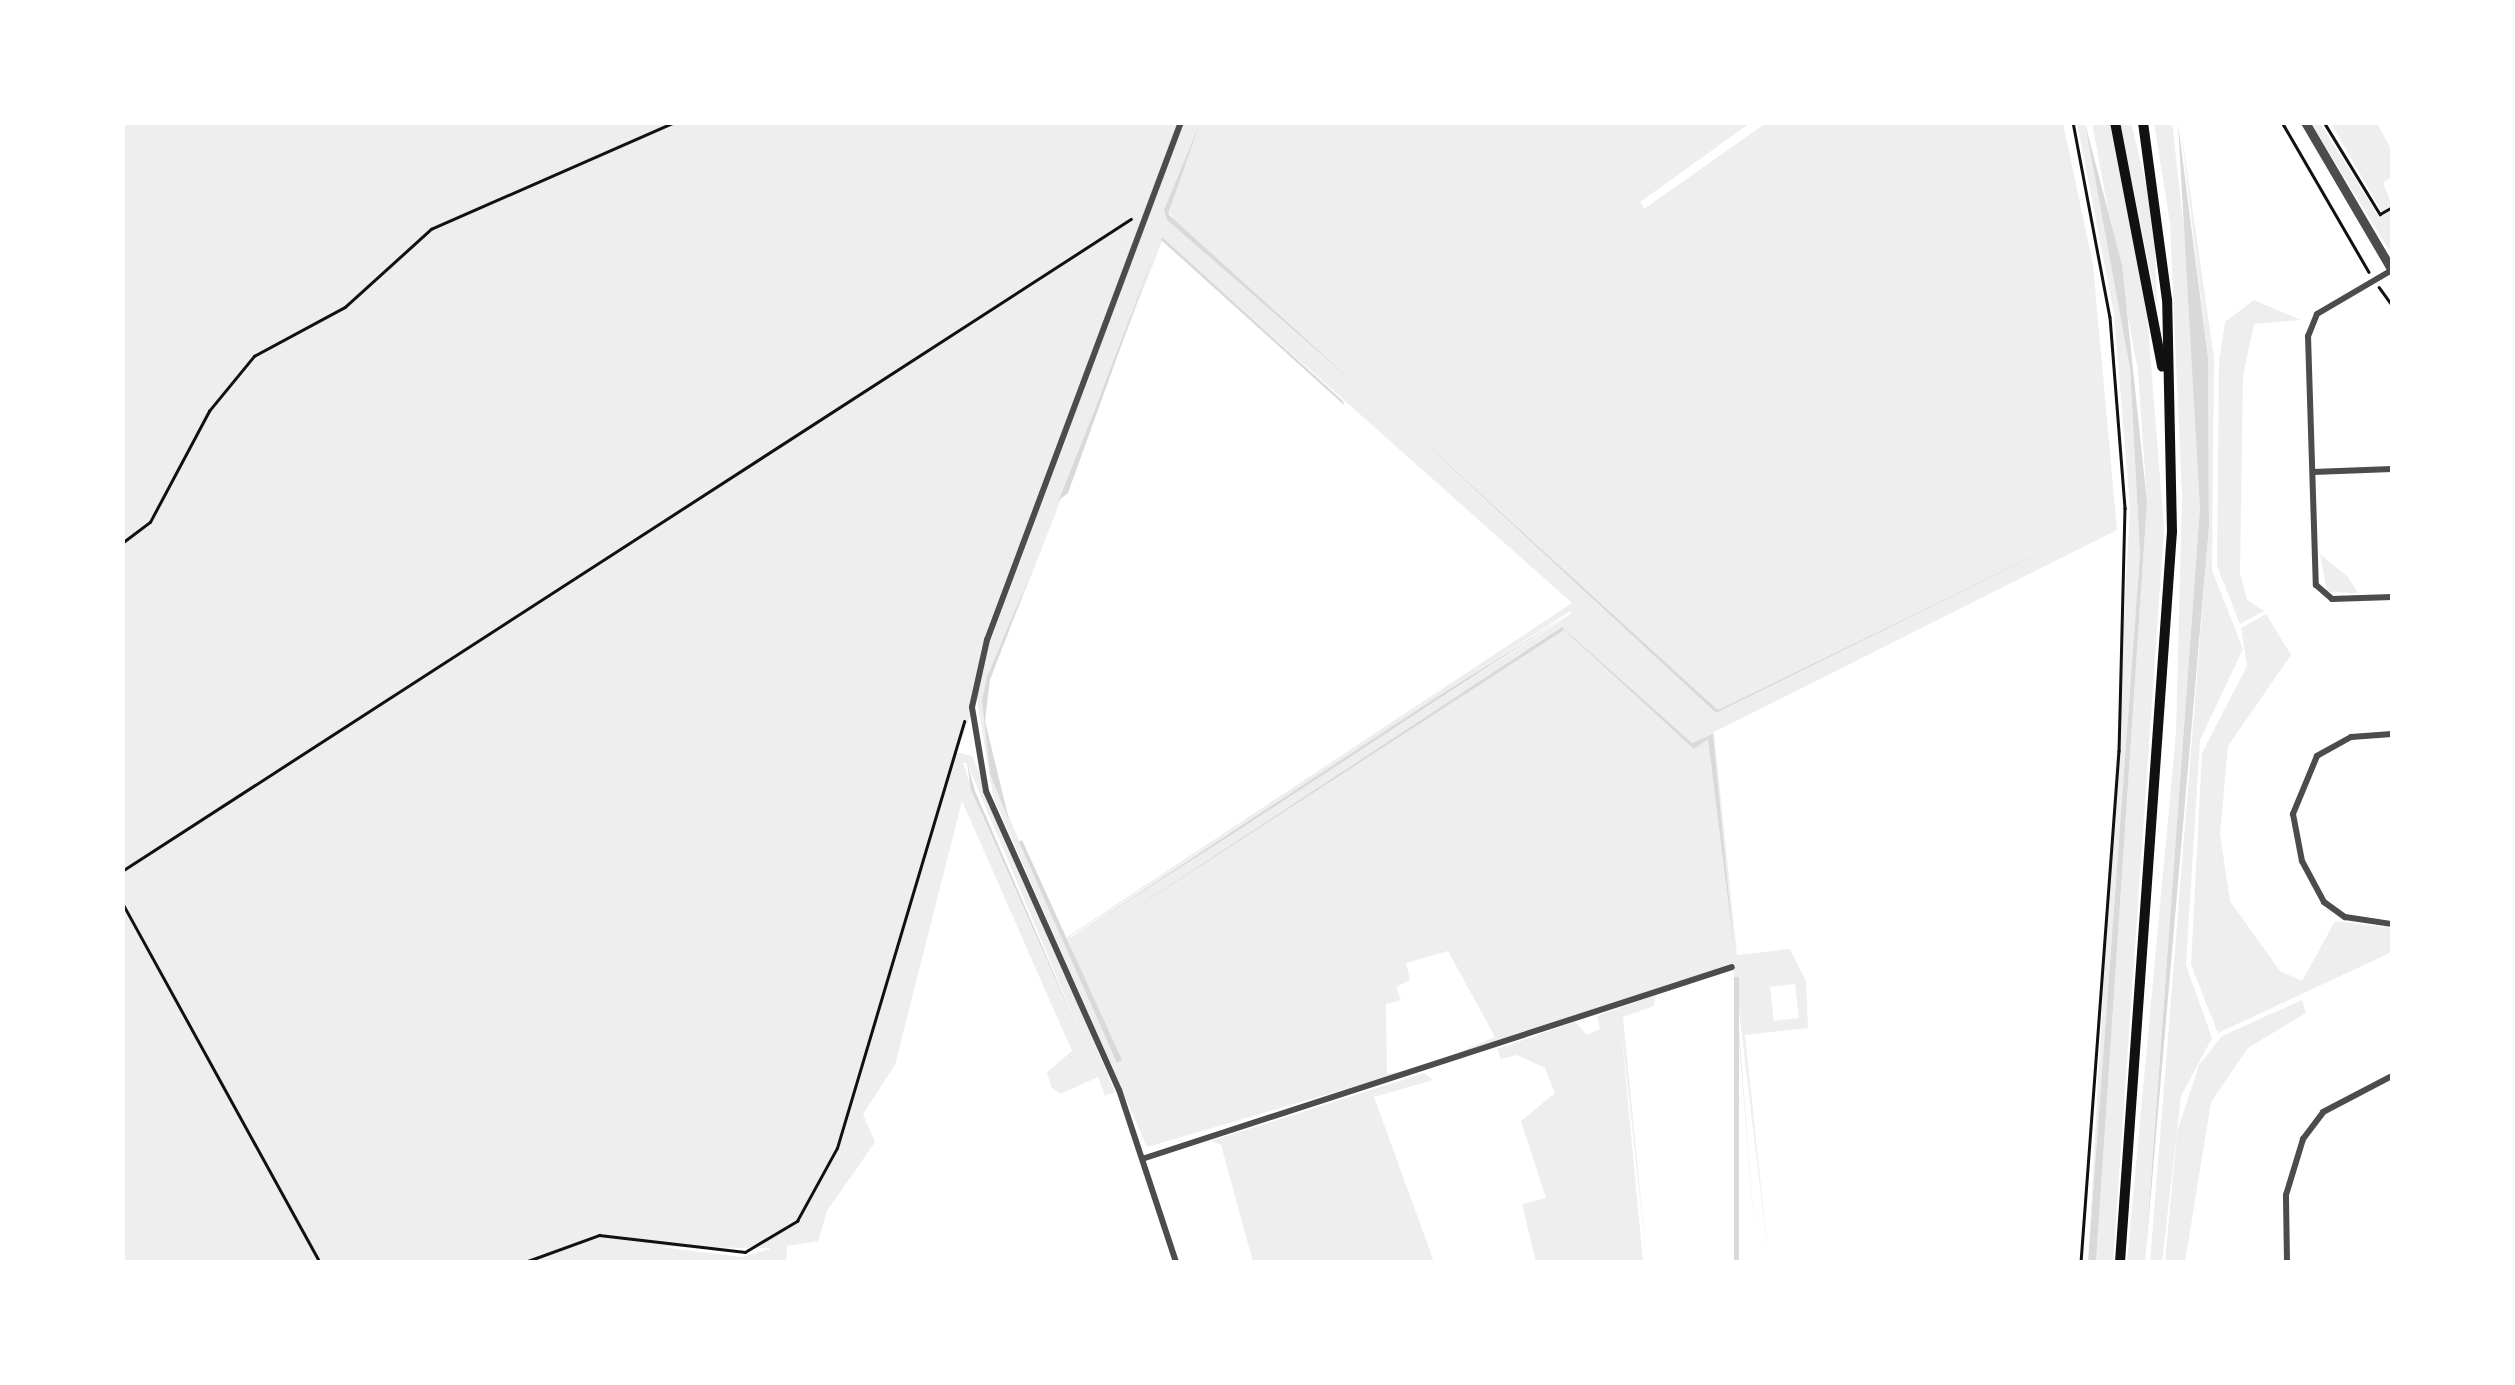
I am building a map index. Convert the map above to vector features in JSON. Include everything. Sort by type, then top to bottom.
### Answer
[{"type":"main road","points":[[2115,122],[2168,404]]},
{"type":"main road","points":[[2120,1262],[2166,672],[2168,404],[2160,210],[2143,122]]},
{"type":"street","points":[[1176,1262],[1145,1158],[986,791],[972,707],[987,640],[1181,122]]},
{"type":"street","points":[[2305,122],[2392,270],[2310,322],[2320,593],[2392,597]]},
{"type":"street","points":[[2313,472],[2392,469]]},
{"type":"street","points":[[2392,734],[2351,736],[2318,756],[2293,814],[2302,861],[2324,902],[2345,917],[2392,924]]},
{"type":"street","points":[[1145,1158],[1732,966]]},
{"type":"street","points":[[2287,1262],[2286,1195],[2302,1139],[2323,1112],[2392,1076]]},
{"type":"path","points":[[122,543],[150,522],[209,411],[254,356],[345,307],[431,229],[675,122]]},
{"type":"path","points":[[2073,122],[2110,317],[2125,508],[2119,751],[2080,1262]]},
{"type":"path","points":[[2282,122],[2368,271]]},
{"type":"path","points":[[2324,122],[2380,214],[2392,207]]},
{"type":"path","points":[[122,871],[745,463],[1147,214]]},
{"type":"path","points":[[525,1262],[599,1235],[746,1252],[796,1220],[836,1148],[951,747],[972,707]]},
{"type":"path","points":[[122,902],[320,1262]]},
{"type":"shaded area","points":[[2172,122],[2199,362],[2200,507],[2145,1262],[2127,1262],[2176,733],[2182,495],[2170,223],[2154,123]]},
{"type":"shaded area","points":[[2180,122],[2214,358],[2212,570],[2243,649],[2200,740],[2186,965],[2212,1038],[2181,1096],[2162,1262],[2150,1262],[2209,526],[2208,358]]},
{"type":"shaded area","points":[[122,123],[1750,123],[1640,202],[1644,209],[1766,123],[2063,123],[2093,265],[2117,530],[1714,732],[1737,955],[1790,949],[1806,981],[1808,1028],[1745,1035],[1769,1262],[1735,977],[1757,1262],[1733,969],[1424,1067],[1495,1037],[1448,951],[1406,963],[1410,980],[1396,987],[1401,1000],[1386,1004],[1387,1074],[1414,1069],[1147,1147],[993,796],[977,700],[956,752],[972,756],[1115,1092],[1105,1096],[1098,1077],[1060,1094],[1051,1087],[1047,1072],[1072,1051],[962,801],[895,1065],[863,1114],[875,1142],[827,1211],[818,1241],[787,1246],[786,1262],[123,1262]],"holes":[[[1170,213],[1173,219],[1366,392],[1167,220]],[[1163,239],[1572,603],[1067,937],[1117,1062],[990,774],[982,701]],[[1381,404],[1718,710],[2113,518],[1716,713]],[[1570,611],[1571,614],[1071,936]],[[1562,627],[1692,743],[1713,734],[1735,957],[1708,737],[1694,748],[1564,630],[1076,947]],[[963,763],[967,763],[1097,1073],[982,816]],[[1795,984],[1799,1018],[1774,1021],[1770,987]],[[660,1247],[769,1248],[742,1257]]]},
{"type":"shaded area","points":[[1200,123],[1168,214],[1366,393],[1167,220],[1164,210]]},
{"type":"shaded area","points":[[2077,123],[2085,123],[2099,183],[2130,368],[2140,553],[2088,1262],[2130,508],[2114,313]]},
{"type":"shaded area","points":[[2085,123],[2122,265],[2147,502],[2096,1262],[2088,1262],[2140,553],[2130,368]]},
{"type":"shaded area","points":[[2092,123],[2110,123],[2145,287],[2164,529],[2113,1262],[2096,1262],[2147,502],[2138,371]]},
{"type":"shaded area","points":[[2120,123],[2131,123],[2154,216],[2157,306]]},
{"type":"shaded area","points":[[2178,123],[2208,358],[2209,527],[2145,1262],[2200,507]]},
{"type":"shaded area","points":[[2311,123],[2320,123],[2379,217],[2392,209],[2392,255]]},
{"type":"shaded area","points":[[2331,123],[2377,123],[2392,151],[2392,177],[2383,183],[2392,205],[2382,212]]},
{"type":"shaded area","points":[[1160,239],[1343,401],[1344,405]]},
{"type":"shaded area","points":[[1155,252],[1068,493],[1059,500],[1097,404]]},
{"type":"shaded area","points":[[2254,300],[2301,320],[2254,324],[2243,376],[2240,573],[2247,600],[2264,611],[2240,624],[2217,566],[2219,361],[2225,322]]},
{"type":"shaded area","points":[[1384,406],[1718,710],[2114,517],[1716,713]]},
{"type":"shaded area","points":[[2320,554],[2348,577],[2358,593],[2327,592]]},
{"type":"shaded area","points":[[1030,575],[990,679],[985,721],[1009,820],[990,774],[982,701],[987,677]]},
{"type":"shaded area","points":[[1572,612],[1237,831],[1070,938],[1437,697]]},
{"type":"shaded area","points":[[2266,614],[2291,655],[2228,746],[2220,834],[2230,901],[2280,971],[2302,981],[2335,921],[2392,928],[2392,952],[2218,1033],[2191,965],[2202,753],[2247,666],[2241,628]]},
{"type":"shaded area","points":[[1562,627],[1692,743],[1713,734],[1735,957],[1708,739],[1694,749],[1564,630],[1076,947]]},
{"type":"shaded area","points":[[967,762],[975,791],[1097,1073],[971,790]]},
{"type":"shaded area","points":[[1022,840],[1122,1060],[1117,1063],[1019,842]]},
{"type":"shaded area","points":[[1734,977],[1739,977],[1739,1262],[1734,1262]]},
{"type":"shaded area","points":[[1656,995],[1654,1006],[1623,1017],[1647,1262],[1621,1027],[1643,1262],[1536,1262],[1522,1204],[1546,1198],[1521,1121],[1555,1093],[1545,1068],[1517,1055],[1501,1059],[1497,1049],[1575,1022],[1587,1035],[1600,1029],[1597,1016]]},
{"type":"shaded area","points":[[2302,1000],[2306,1013],[2248,1048],[2211,1102],[2185,1262],[2165,1262],[2177,1132],[2199,1065],[2222,1036]]},
{"type":"shaded area","points":[[1424,1073],[1433,1080],[1374,1097],[1434,1262],[1253,1262],[1221,1145],[1211,1141]]}]
